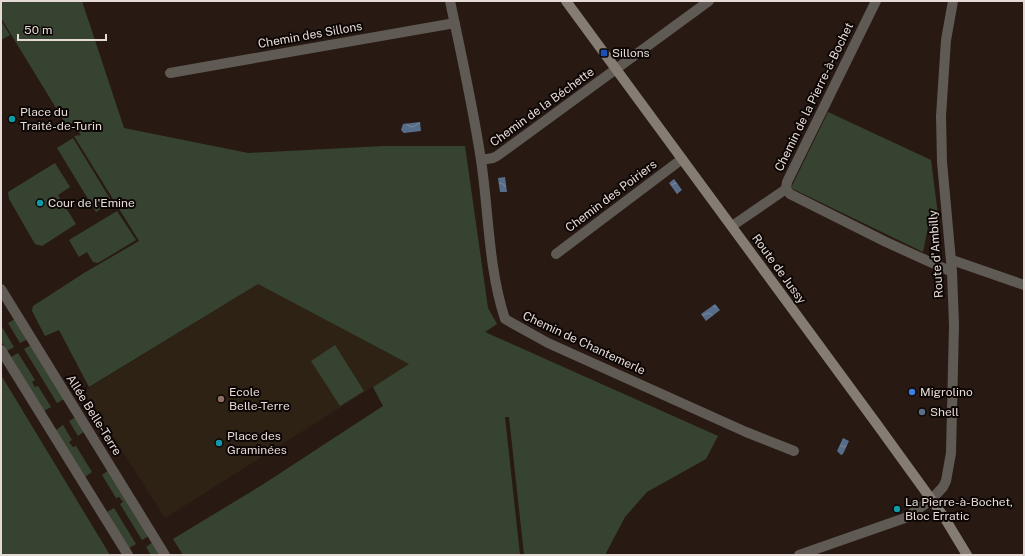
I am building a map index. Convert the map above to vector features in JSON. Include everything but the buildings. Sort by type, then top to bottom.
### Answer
[{"type":"main road","name":"Route de Jussy","points":[[566,1],[931,500],[967,555]]},
{"type":"street","name":"Chemin de Chantemerle","points":[[450,1],[481,160],[491,260],[497,294],[505,319],[548,343],[794,451]]},
{"type":"street","name":"Chemin de la Béchette","points":[[481,160],[493,158],[709,1]]},
{"type":"street","name":"Chemin de la Pierre-à-Bochet","points":[[876,1],[787,182],[786,189],[790,194],[886,242],[952,272]]},
{"type":"street","name":"Route d'Ambilly","points":[[799,555],[905,518],[931,500],[946,481],[951,453],[954,325],[952,260],[942,162],[941,116],[946,40],[953,1]]},
{"type":"street","name":"Chemin des Sillons","points":[[170,73],[455,23]]},
{"type":"street","name":"Chemin des Poiriers","points":[[556,254],[682,159]]},
{"type":"street","points":[[732,226],[786,189]]},
{"type":"street","points":[[952,260],[1024,285]]},
{"type":"street","name":"Allée Belle-Terre","points":[[1,289],[165,555]]},
{"type":"street","points":[[1,350],[128,555]]},
{"type":"shaded area","name":"Ecole Belle-Terre","points":[[258,284],[409,364],[165,518],[84,391]]},
{"type":"green space","points":[[1,1],[82,1],[124,128],[248,153],[384,146],[465,146],[488,308],[497,324],[485,332],[718,436],[706,459],[647,492],[625,517],[605,555],[524,555],[509,417],[505,417],[520,555],[183,555],[173,539],[262,485],[383,406],[373,387],[409,364],[258,284],[89,387],[59,330],[45,336],[32,311],[33,306],[84,273],[139,241],[74,136],[81,135],[73,123],[67,126],[1,18]]},
{"type":"green space","points":[[1,21],[10,35],[1,40]]},
{"type":"green space","points":[[828,112],[931,160],[938,215],[931,212],[923,252],[791,188]]},
{"type":"green space","points":[[73,138],[112,202],[96,212],[57,148]]},
{"type":"green space","points":[[55,163],[70,187],[58,195],[76,224],[42,246],[35,244],[9,199],[8,192]]},
{"type":"green space","points":[[117,211],[136,240],[98,263],[93,262],[87,252],[79,257],[69,240]]},
{"type":"green space","points":[[15,319],[28,339],[20,343],[8,323]]},
{"type":"green space","points":[[2,327],[14,347],[7,351],[1,341]]},
{"type":"green space","points":[[31,345],[64,399],[57,403],[24,349]]},
{"type":"green space","points":[[335,345],[364,391],[340,406],[311,361]]},
{"type":"green space","points":[[18,353],[35,380],[32,382],[35,387],[38,386],[51,407],[44,411],[11,357]]},
{"type":"green space","points":[[1,375],[110,555],[1,555]]},
{"type":"green space","points":[[76,417],[85,431],[78,436],[69,421]]},
{"type":"green space","points":[[63,425],[72,440],[69,442],[73,447],[76,446],[92,472],[85,477],[56,430]]},
{"type":"green space","points":[[109,470],[149,536],[142,540],[120,504],[123,502],[119,497],[116,498],[102,475]]},
{"type":"green space","points":[[114,508],[136,544],[129,548],[107,512]]},
{"type":"green space","points":[[153,542],[161,555],[151,555],[146,547]]},
{"type":"water","points":[[420,122],[421,131],[404,133],[401,130],[403,124]]},
{"type":"water","points":[[505,177],[507,192],[500,192],[498,178]]},
{"type":"water","points":[[674,179],[682,190],[677,194],[669,183]]},
{"type":"water","points":[[715,304],[720,310],[706,321],[701,314]]},
{"type":"water","points":[[843,438],[849,441],[843,454],[841,455],[837,451]]},
{"type":"place","name":"Sillons","points":[[604,53]]},
{"type":"place","name":"Place du Traité-de-Turin","points":[[12,119]]},
{"type":"place","name":"Cour de l'Emine","points":[[40,203]]},
{"type":"place","name":"Migrolino","points":[[912,392]]},
{"type":"place","name":"Ecole Belle-Terre","points":[[221,399]]},
{"type":"place","name":"Shell","points":[[922,412]]},
{"type":"place","name":"Place des Graminées","points":[[219,443]]},
{"type":"place","name":"La Pierre-à-Bochet, Bloc Erratic","points":[[897,509]]}]
